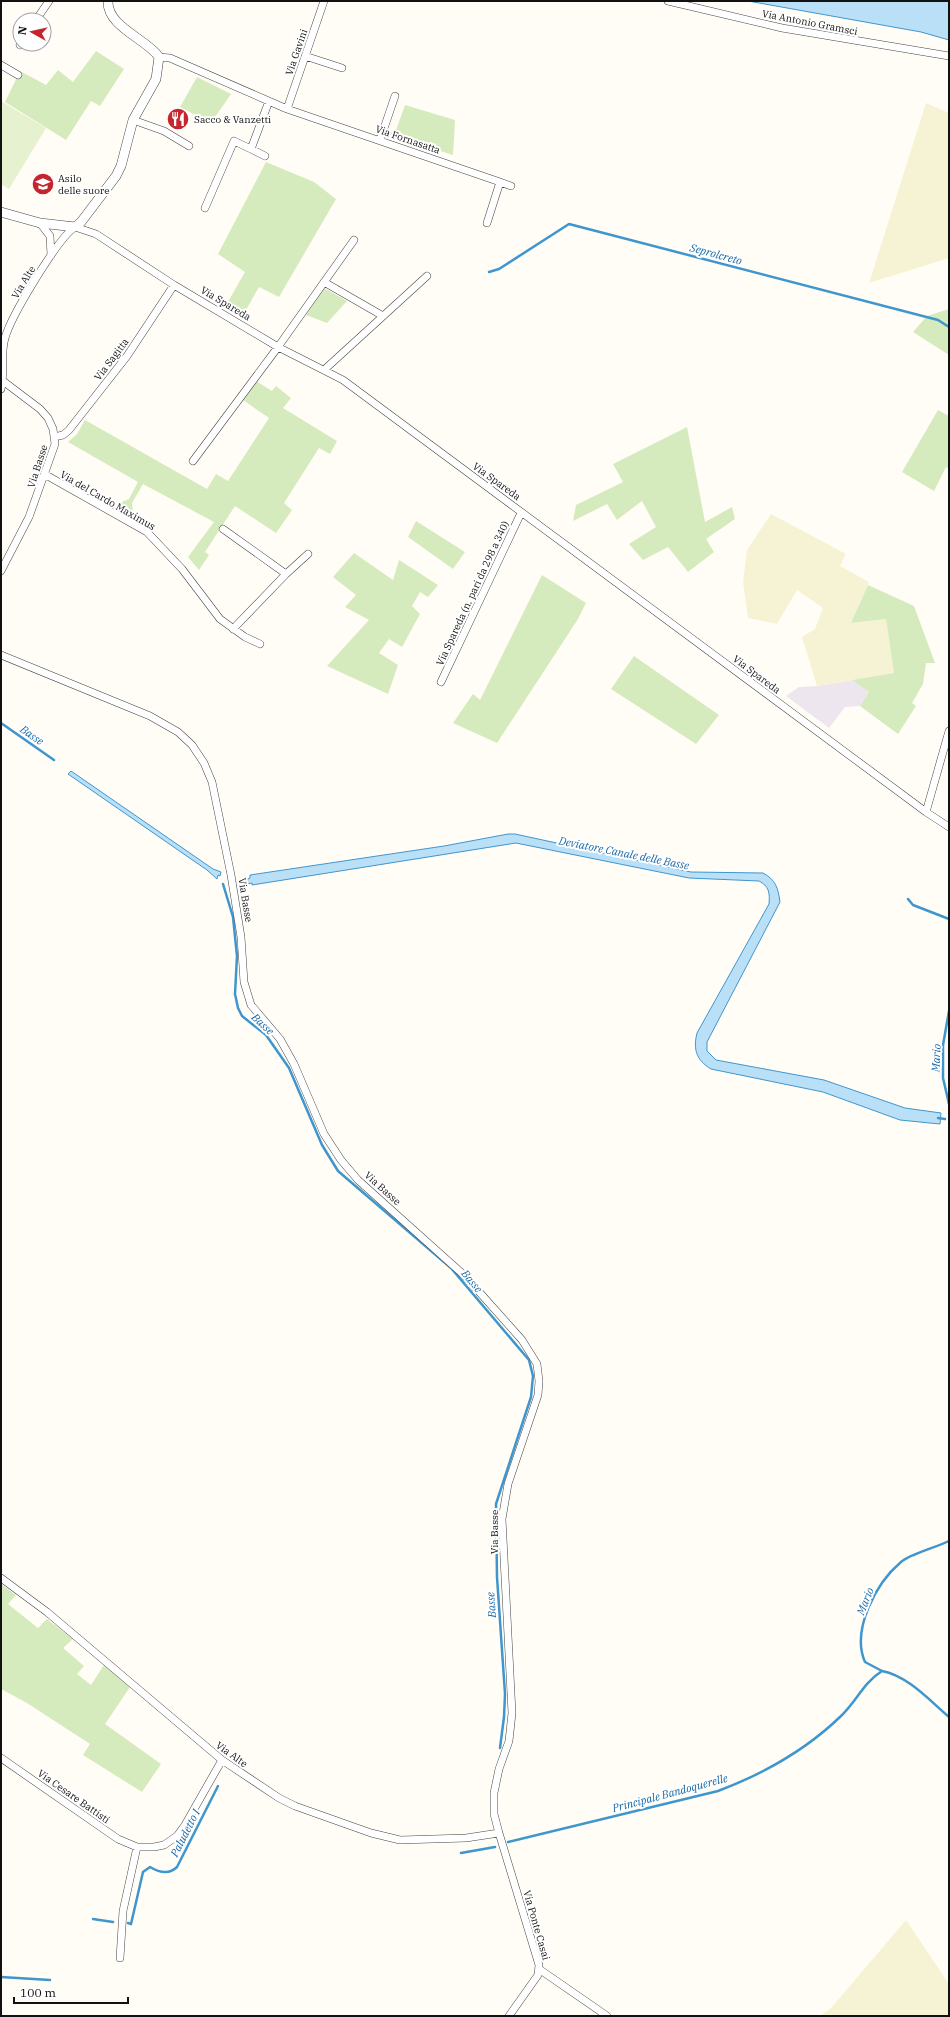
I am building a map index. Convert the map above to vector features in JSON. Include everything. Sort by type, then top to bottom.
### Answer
[{"type":"street","points":[[41,12],[49,1]]},
{"type":"street","points":[[75,227],[81,222],[116,176],[121,166],[133,120],[156,79],[159,68],[159,57],[155,51],[124,29],[113,17],[108,1]]},
{"type":"street","name":"Via Gavini","points":[[287,109],[324,1]]},
{"type":"street","name":"Via Antonio Gramsci","points":[[668,1],[782,28],[949,56]]},
{"type":"street","points":[[305,56],[342,68]]},
{"type":"street","name":"Via Fornasatta","points":[[159,57],[170,58],[287,109],[511,186]]},
{"type":"street","points":[[1,65],[18,75]]},
{"type":"street","points":[[380,140],[395,96]]},
{"type":"street","points":[[251,149],[269,101]]},
{"type":"street","points":[[133,120],[164,130],[189,146]]},
{"type":"street","points":[[205,208],[234,141],[265,156]]},
{"type":"street","points":[[487,222],[500,182]]},
{"type":"street","name":"Via Spareda","points":[[1,212],[40,223],[75,227],[96,234],[174,285],[278,348],[343,380],[926,812],[949,827]]},
{"type":"street","points":[[40,223],[50,236],[51,255]]},
{"type":"street","name":"Via Alte","points":[[1,389],[3,381],[2,356],[5,337],[17,312],[51,255],[69,231],[75,227]]},
{"type":"street","points":[[193,461],[278,348],[354,240]]},
{"type":"street","points":[[324,370],[427,276]]},
{"type":"street","points":[[324,282],[383,316]]},
{"type":"street","name":"Via Sagitta","points":[[54,437],[62,435],[69,430],[127,356],[174,285]]},
{"type":"street","name":"Via Basse","points":[[1,571],[29,518],[54,451],[54,437],[48,418],[40,409],[3,381]]},
{"type":"street","name":"Via del Cardo Maximus","points":[[46,475],[147,532],[182,569],[212,612],[234,629],[260,644]]},
{"type":"street","name":"Via Spareda (n. pari da 298 a 340)","points":[[441,682],[521,513]]},
{"type":"street","points":[[223,529],[286,574]]},
{"type":"street","points":[[234,629],[286,574],[308,554]]},
{"type":"street","name":"Via Basse","points":[[1,655],[150,716],[178,732],[192,745],[204,762],[212,782],[232,875],[241,937],[244,982],[251,1005],[280,1039],[294,1064],[324,1134],[341,1160],[358,1180],[438,1250],[465,1276],[522,1340],[537,1364],[540,1381],[538,1396],[508,1484],[502,1519],[512,1713],[509,1741],[499,1769],[494,1793],[494,1814],[498,1833]]},
{"type":"street","points":[[926,812],[949,731]]},
{"type":"street","name":"Via Alte","points":[[1,1578],[47,1612],[222,1760],[295,1806],[371,1832],[400,1840],[466,1838],[498,1833]]},
{"type":"street","name":"Via Cesare Battisti","points":[[1,1758],[118,1839],[137,1847],[164,1845],[177,1836],[185,1825],[222,1760]]},
{"type":"street","name":"Via Ponte Casai","points":[[498,1833],[539,1960],[538,1975],[509,2016]]},
{"type":"street","points":[[120,1958],[124,1911],[137,1847]]},
{"type":"street","points":[[539,1969],[607,2016]]},
{"type":"shaded area","points":[[926,103],[949,113],[949,258],[869,283]]},
{"type":"shaded area","points":[[771,514],[846,554],[840,566],[869,582],[852,623],[886,619],[894,673],[817,686],[802,637],[815,629],[823,608],[797,590],[777,624],[748,618],[743,582],[747,550]]},
{"type":"shaded area","points":[[852,680],[869,692],[860,706],[845,707],[829,728],[786,696],[799,687],[817,686]]},
{"type":"shaded area","points":[[906,1920],[949,1984],[949,2016],[820,2016],[831,2008]]},
{"type":"green space","points":[[96,51],[124,69],[100,106],[91,101],[66,140],[5,102],[20,71],[46,85],[58,70],[73,82]]},
{"type":"green space","points":[[197,77],[231,94],[211,123],[180,107]]},
{"type":"green space","points":[[1,101],[46,128],[9,189],[1,184]]},
{"type":"green space","points":[[405,105],[455,120],[453,155],[389,135],[391,132],[395,133]]},
{"type":"green space","points":[[266,162],[314,182],[336,199],[279,297],[259,287],[242,317],[225,307],[245,272],[218,254]]},
{"type":"green space","points":[[324,288],[347,301],[327,323],[306,315]]},
{"type":"green space","points":[[949,309],[949,355],[913,332],[927,316]]},
{"type":"green space","points":[[256,381],[272,391],[276,386],[291,398],[283,408],[337,441],[330,454],[319,448],[284,503],[292,510],[276,533],[235,506],[205,552],[209,555],[199,570],[188,557],[214,522],[143,484],[132,503],[133,512],[119,503],[129,499],[138,482],[68,442],[77,434],[85,420],[207,489],[216,474],[228,481],[269,418],[240,398]]},
{"type":"green space","points":[[938,410],[949,416],[949,469],[946,467],[934,491],[902,472]]},
{"type":"green space","points":[[687,427],[705,522],[732,507],[735,519],[706,539],[714,552],[688,572],[668,547],[643,560],[629,544],[656,527],[642,501],[617,520],[607,504],[573,521],[576,505],[623,482],[613,464]]},
{"type":"green space","points":[[416,521],[465,552],[453,569],[408,537]]},
{"type":"green space","points":[[354,553],[393,580],[399,560],[438,585],[428,597],[420,592],[412,606],[420,614],[402,647],[389,639],[379,653],[398,665],[388,694],[327,666],[369,620],[345,607],[356,595],[333,577]]},
{"type":"green space","points":[[542,575],[586,603],[578,619],[497,743],[453,723],[473,694],[480,700]]},
{"type":"green space","points":[[868,585],[914,606],[935,663],[926,663],[923,684],[912,703],[916,706],[898,734],[860,706],[869,692],[852,680],[894,673],[886,619],[851,623]]},
{"type":"green space","points":[[634,656],[719,715],[696,744],[611,689]]},
{"type":"green space","points":[[1,1584],[16,1595],[8,1604],[38,1628],[47,1619],[73,1639],[63,1648],[84,1666],[77,1674],[91,1685],[104,1665],[130,1687],[105,1724],[161,1764],[142,1792],[83,1755],[90,1744],[27,1703],[1,1689]]},
{"type":"water","points":[[748,1],[949,1],[949,40],[921,32]]},
{"type":"water","points":[[71,771],[213,869],[221,872],[220,876],[218,875],[217,879],[207,870],[68,774]]},
{"type":"water","points":[[515,834],[691,872],[763,873],[776,885],[780,902],[707,1042],[707,1051],[716,1060],[824,1080],[905,1108],[941,1113],[940,1124],[900,1120],[823,1092],[711,1069],[699,1058],[695,1044],[697,1033],[769,904],[768,890],[765,885],[759,881],[689,878],[516,843],[252,885],[252,883],[247,884],[246,880],[250,878],[250,875],[444,846]]},
{"type":"waterway","name":"Seprolcreto","points":[[489,272],[499,269],[569,224],[938,320],[949,327]]},
{"type":"waterway","name":"Basse","points":[[1,723],[54,760]]},
{"type":"waterway","name":"Basse","points":[[223,884],[233,917],[237,956],[235,994],[238,1008],[242,1016],[266,1035],[289,1068],[322,1145],[338,1171],[451,1268],[529,1360],[533,1376],[531,1397],[496,1504],[497,1577],[505,1694],[500,1748]]},
{"type":"waterway","name":"Mario","points":[[908,899],[913,905],[949,919]]},
{"type":"waterway","name":"Mario","points":[[949,1011],[943,1045],[943,1078],[949,1104]]},
{"type":"waterway","name":"Deviatore Canale delle Basse","points":[[938,1118],[945,1119]]},
{"type":"waterway","name":"Mario","points":[[882,1671],[865,1662],[862,1649],[861,1636],[864,1622],[868,1608],[875,1594],[892,1571],[905,1559],[949,1541]]},
{"type":"waterway","name":"Principale Bandoquerelle","points":[[508,1842],[718,1791],[751,1777],[784,1760],[828,1728],[847,1710],[870,1681],[882,1671],[892,1674],[909,1683],[949,1717]]},
{"type":"waterway","name":"Paludetto I","points":[[128,1923],[131,1924],[143,1872],[150,1867],[157,1871],[164,1872],[174,1870],[177,1867],[218,1786]]},
{"type":"waterway","points":[[461,1853],[495,1847]]},
{"type":"waterway","name":"Paludetto I","points":[[93,1919],[113,1922]]},
{"type":"waterway","name":"Paludetto I","points":[[1,1977],[50,1980]]},
{"type":"place","name":"Sacco & Vanzetti","points":[[178,119]]},
{"type":"place","name":"Asilo delle suore","points":[[43,184]]}]
